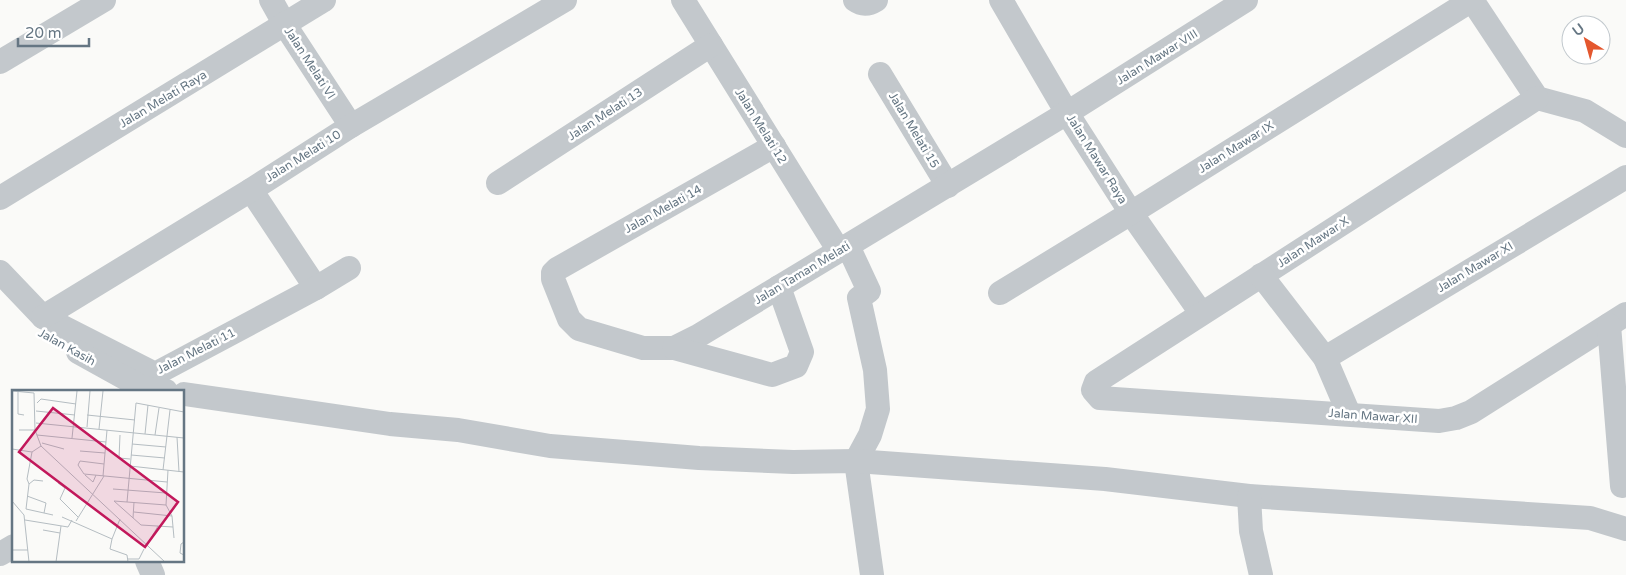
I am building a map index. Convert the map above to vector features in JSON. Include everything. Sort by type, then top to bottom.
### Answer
[{"type":"street","points":[[0,62],[104,0]]},
{"type":"street","name":"Jalan Melati VI","points":[[271,0],[285,25],[352,126]]},
{"type":"street","name":"Jalan Melati Raya","points":[[0,198],[324,0]]},
{"type":"street","name":"Jalan Melati 10","points":[[43,317],[352,126],[565,0]]},
{"type":"street","name":"Jalan Melati 12","points":[[683,0],[774,146],[844,249],[869,291],[859,298],[875,370],[878,409],[870,435],[856,461]]},
{"type":"street","points":[[855,0],[860,4],[870,4],[876,0]]},
{"type":"street","name":"Jalan Mawar VIII","points":[[1067,114],[1246,0]]},
{"type":"street","points":[[1472,0],[1537,98],[1585,111],[1626,136]]},
{"type":"street","name":"Jalan Mawar IX","points":[[1000,293],[1131,214],[1472,0]]},
{"type":"street","name":"Jalan Mawar Raya","points":[[1005,1],[1067,114],[1131,214],[1201,314]]},
{"type":"street","name":"Jalan Melati 13","points":[[498,183],[711,45]]},
{"type":"street","name":"Jalan Melati 15","points":[[880,74],[948,186]]},
{"type":"street","name":"Jalan Mawar X","points":[[1093,390],[1096,382],[1537,98]]},
{"type":"street","name":"Jalan Taman Melati","points":[[553,273],[553,279],[569,319],[579,329],[643,348],[674,348],[698,336],[1067,114]]},
{"type":"street","name":"Jalan Melati 14","points":[[553,273],[563,264],[774,146]]},
{"type":"street","name":"Jalan Mawar XI","points":[[1325,358],[1626,177]]},
{"type":"street","points":[[250,190],[316,288]]},
{"type":"street","name":"Jalan Melati 11","points":[[0,272],[43,317],[155,374],[316,288],[349,268]]},
{"type":"street","points":[[1261,275],[1325,358],[1349,414]]},
{"type":"street","points":[[674,348],[772,375],[796,366],[802,352],[779,287]]},
{"type":"street","name":"Jalan Kasih","points":[[0,294],[35,329],[142,390]]},
{"type":"street","points":[[1618,320],[1622,486]]},
{"type":"street","name":"Jalan Mawar XII","points":[[1093,390],[1100,398],[1439,421],[1456,418],[1471,412],[1618,320]]},
{"type":"street","points":[[185,394],[390,424],[458,430],[550,446],[699,458],[793,462],[856,461],[1105,479],[1249,497],[1590,518],[1626,529]]},
{"type":"street","points":[[856,461],[872,575]]},
{"type":"street","points":[[1249,497],[1251,530],[1261,575]]},
{"type":"street","points":[[0,554],[12,547]]},
{"type":"street","points":[[146,562],[153,575]]}]
